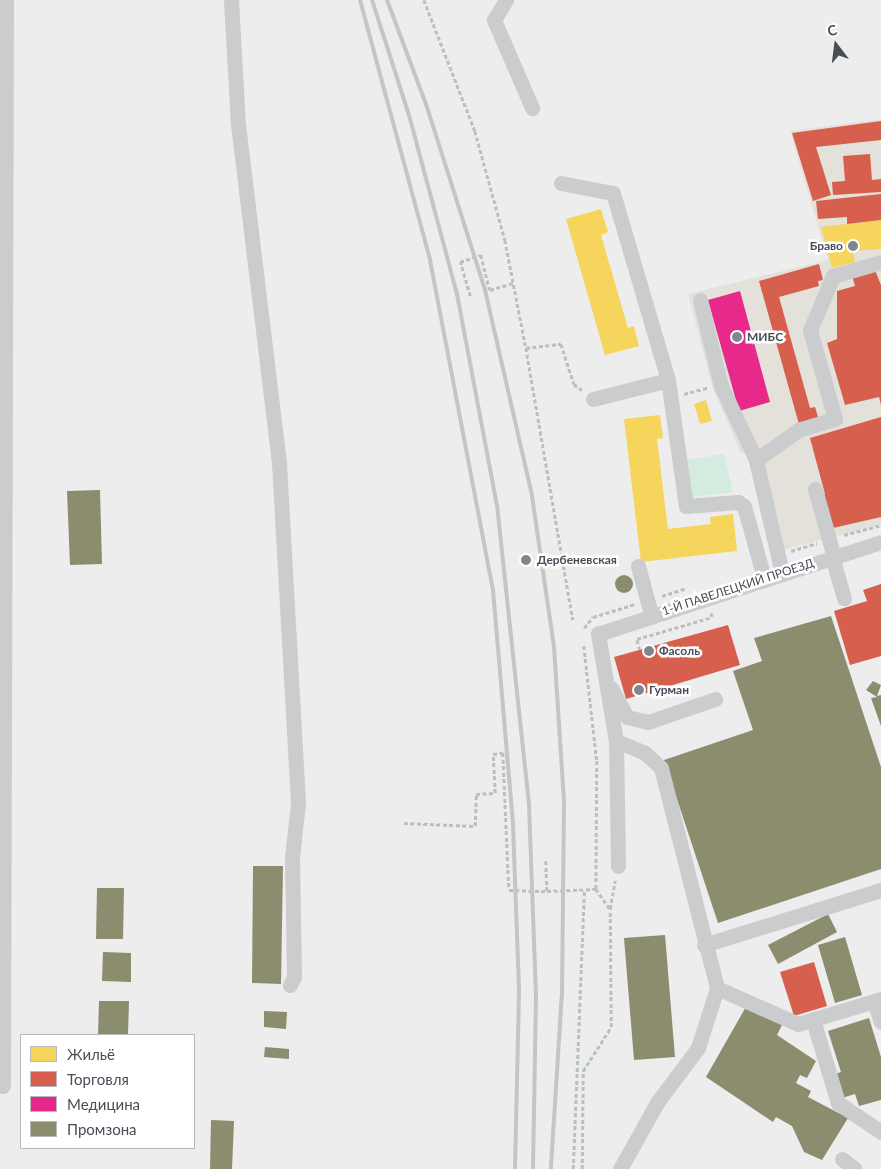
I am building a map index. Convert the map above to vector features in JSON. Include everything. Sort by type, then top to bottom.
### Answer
[{"type":"street","points":[[4,1086],[6,0]]},
{"type":"street","points":[[231,0],[238,124],[279,463],[298,803],[292,858],[294,977],[290,985]]},
{"type":"street","points":[[506,0],[494,20],[532,108]]},
{"type":"street","points":[[561,183],[613,193],[672,396],[686,506],[738,502],[744,506],[764,578]]},
{"type":"street","points":[[756,460],[798,430],[835,419],[810,330],[833,276],[881,262]]},
{"type":"street","points":[[700,300],[721,386],[756,460],[782,573]]},
{"type":"street","points":[[593,399],[668,380]]},
{"type":"street","points":[[815,489],[844,598]]},
{"type":"street","name":"1-Й ПАВЕЛЕЦКИЙ ПРОЕЗД","points":[[606,678],[598,634],[651,614],[881,542]]},
{"type":"street","points":[[638,566],[651,614]]},
{"type":"street","points":[[606,678],[627,717],[648,722],[715,699]]},
{"type":"street","points":[[606,678],[616,741],[618,866]]},
{"type":"street","points":[[616,741],[645,753],[660,768],[704,945],[717,988],[698,1048],[658,1101],[620,1169]]},
{"type":"street","points":[[704,945],[881,889]]},
{"type":"street","points":[[717,988],[798,1024],[878,1000],[881,1022]]},
{"type":"street","points":[[813,1020],[838,1103],[881,1132]]},
{"type":"street","points":[[842,1159],[855,1169]]},
{"type":"path","points":[[424,0],[475,131],[514,283],[573,620]]},
{"type":"path","points":[[470,296],[460,262],[481,255],[490,290],[514,283]]},
{"type":"path","points":[[526,348],[561,344],[574,384],[593,399]]},
{"type":"path","points":[[672,396],[721,386]]},
{"type":"path","points":[[777,555],[881,525]]},
{"type":"path","points":[[404,823],[475,826],[476,794],[495,793],[493,754],[503,753],[509,890],[596,889],[610,909]]},
{"type":"path","points":[[546,861],[547,891]]},
{"type":"path","points":[[582,1169],[583,1071],[611,1027],[610,909],[618,866]]},
{"type":"path","points":[[573,1169],[584,890]]},
{"type":"shaded area","points":[[881,119],[881,525],[783,550],[757,444],[741,454],[712,386],[688,294],[828,260],[790,131]]},
{"type":"green space","points":[[724,454],[733,492],[692,497],[687,460]]},
{"type":"building: Жильё","points":[[601,209],[608,232],[601,235],[628,328],[634,326],[639,346],[605,355],[566,219]]},
{"type":"building: Жильё","points":[[881,220],[881,249],[853,251],[855,262],[832,268],[821,227]]},
{"type":"building: Жильё","points":[[706,400],[712,421],[700,424],[694,404]]},
{"type":"building: Жильё","points":[[660,415],[663,438],[657,439],[668,529],[711,524],[710,517],[733,514],[737,551],[641,562],[624,419]]},
{"type":"building: Торговля","points":[[881,121],[881,140],[816,147],[831,195],[813,201],[792,133]]},
{"type":"building: Торговля","points":[[870,154],[872,180],[881,179],[881,192],[833,195],[832,182],[845,181],[843,156]]},
{"type":"building: Торговля","points":[[881,194],[881,220],[847,224],[847,217],[818,219],[816,201]]},
{"type":"building: Торговля","points":[[819,264],[823,280],[818,281],[819,286],[779,297],[810,408],[815,407],[818,417],[800,428],[759,281]]},
{"type":"building: Торговля","points":[[875,270],[881,285],[881,405],[879,397],[845,405],[827,343],[837,339],[837,291],[855,286],[852,276]]},
{"type":"building: Торговля","points":[[881,417],[881,517],[833,528],[828,507],[821,508],[818,496],[825,494],[810,438]]},
{"type":"building: Торговля","points":[[881,584],[881,656],[850,665],[834,611],[867,601],[863,590]]},
{"type":"building: Торговля","points":[[728,625],[740,665],[626,699],[614,657]]},
{"type":"building: Торговля","points":[[814,962],[827,1006],[794,1016],[780,972]]},
{"type":"building: Медицина","points":[[740,291],[770,402],[739,411],[708,300]]},
{"type":"building: Промзона","points":[[100,490],[102,564],[70,565],[67,491]]},
{"type":"building: Промзона","points":[[620,575],[628,575],[633,580],[631,591],[620,593],[615,588],[615,580]]},
{"type":"building: Промзона","points":[[831,616],[881,767],[881,869],[718,923],[664,760],[753,730],[733,671],[762,661],[754,638]]},
{"type":"building: Промзона","points":[[873,681],[881,685],[877,696],[881,695],[881,726],[871,698],[877,697],[866,690]]},
{"type":"building: Промзона","points":[[253,866],[283,866],[281,984],[252,983]]},
{"type":"building: Промзона","points":[[97,888],[124,888],[123,939],[96,939]]},
{"type":"building: Промзона","points":[[828,914],[837,932],[778,964],[768,945]]},
{"type":"building: Промзона","points":[[665,935],[675,1057],[634,1060],[624,938]]},
{"type":"building: Промзона","points":[[845,937],[862,995],[835,1003],[818,945]]},
{"type":"building: Промзона","points":[[103,952],[131,953],[131,982],[102,981]]},
{"type":"building: Промзона","points":[[99,1001],[129,1001],[128,1034],[98,1034]]},
{"type":"building: Промзона","points":[[747,1005],[782,1025],[777,1035],[816,1061],[807,1078],[800,1075],[796,1083],[811,1091],[808,1097],[848,1118],[822,1160],[804,1152],[792,1126],[776,1117],[773,1122],[706,1077]]},
{"type":"building: Промзона","points":[[264,1011],[287,1012],[286,1029],[264,1027]]},
{"type":"building: Промзона","points":[[869,1018],[881,1057],[881,1100],[859,1106],[855,1094],[842,1098],[835,1074],[841,1072],[828,1031]]},
{"type":"building: Промзона","points":[[265,1047],[289,1049],[289,1059],[264,1057]]},
{"type":"building: Промзона","points":[[211,1120],[234,1121],[232,1169],[210,1169]]},
{"type":"railway","points":[[360,0],[430,260],[493,590],[513,825],[519,992],[515,1169]]},
{"type":"railway","points":[[372,0],[409,115],[457,294],[497,505],[529,805],[536,996],[533,1169]]},
{"type":"railway","points":[[387,0],[427,107],[485,290],[532,496],[554,647],[564,803],[562,992],[551,1169]]},
{"type":"place","name":"Браво","points":[[853,246]]},
{"type":"place","name":"МИБС","points":[[737,337]]},
{"type":"place","name":"Дербеневская","points":[[526,560]]},
{"type":"place","name":"Фасоль","points":[[649,651]]},
{"type":"place","name":"Гурман","points":[[639,690]]}]
